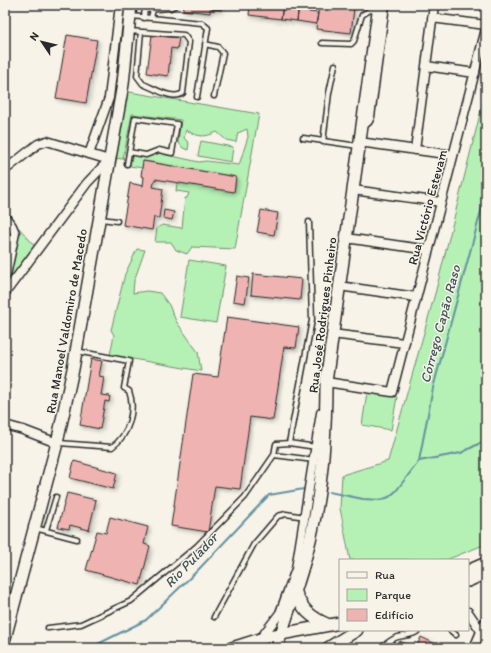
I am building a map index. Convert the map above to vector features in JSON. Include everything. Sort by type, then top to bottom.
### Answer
[{"type":"main road","name":"Rua Manoel Valdomiro de Macedo","points":[[5,638],[57,443],[76,350],[125,72],[131,5]]},
{"type":"main road","name":"Rua José Rodrigues Pinheiro","points":[[277,648],[308,551],[323,462],[326,382],[332,334],[361,127],[380,7]]},
{"type":"main road","points":[[469,571],[486,566]]},
{"type":"main road","points":[[469,580],[486,566]]},
{"type":"main road","points":[[295,590],[304,609],[311,616],[329,625]]},
{"type":"main road","points":[[232,648],[281,634],[339,623]]},
{"type":"main road","points":[[328,648],[356,631]]},
{"type":"street","points":[[89,154],[108,98],[120,5]]},
{"type":"street","points":[[415,150],[434,5]]},
{"type":"street","points":[[432,18],[486,25]]},
{"type":"street","name":"Rua Victório Estevam","points":[[326,382],[392,392],[486,29]]},
{"type":"street","points":[[426,66],[475,73]]},
{"type":"street","points":[[5,170],[38,144],[47,141],[109,160],[87,183],[5,293]]},
{"type":"street","points":[[359,144],[453,155]]},
{"type":"street","points":[[87,183],[95,179],[105,181]]},
{"type":"street","points":[[353,190],[441,202]]},
{"type":"street","points":[[5,217],[15,233],[5,280]]},
{"type":"street","points":[[346,238],[428,250]]},
{"type":"street","points":[[339,286],[416,297]]},
{"type":"street","points":[[332,334],[404,344]]},
{"type":"street","points":[[261,639],[275,621],[287,595],[298,560],[326,382]]},
{"type":"street","points":[[5,425],[57,443]]},
{"type":"street","points":[[305,517],[308,551]]},
{"type":"street","points":[[469,614],[481,632]]},
{"type":"street","points":[[474,648],[486,620]]},
{"type":"lane","points":[[144,18],[145,5]]},
{"type":"lane","points":[[151,18],[154,5]]},
{"type":"lane","points":[[144,10],[170,8],[176,5]]},
{"type":"lane","points":[[322,43],[351,44],[354,41],[362,15],[370,10],[380,7]]},
{"type":"lane","points":[[130,16],[202,24],[208,28],[197,97]]},
{"type":"lane","points":[[129,31],[184,35],[188,38],[189,42],[183,93],[180,96],[173,96],[143,84],[139,80],[137,76],[142,32]]},
{"type":"lane","points":[[205,44],[218,46],[223,53],[214,96]]},
{"type":"lane","points":[[323,142],[329,93],[335,65]]},
{"type":"lane","points":[[127,164],[129,152],[135,118],[176,124],[172,153],[159,150],[146,155],[129,152]]},
{"type":"lane","points":[[303,138],[323,142],[359,144]]},
{"type":"lane","points":[[99,219],[117,221]]},
{"type":"lane","points":[[289,444],[312,320],[309,222]]},
{"type":"lane","points":[[57,443],[112,447],[121,441],[125,434],[132,409],[128,391],[124,388],[129,361],[76,350]]},
{"type":"lane","points":[[48,628],[81,624],[131,601],[197,546],[245,497],[274,455],[276,444],[316,447]]},
{"type":"lane","points":[[274,455],[314,460]]},
{"type":"lane","points":[[46,530],[56,497]]},
{"type":"lane","points":[[214,617],[254,544],[278,516],[286,514],[305,517]]},
{"type":"lane","points":[[35,528],[77,539]]},
{"type":"lane","points":[[381,648],[389,641],[398,637],[416,634],[418,631]]},
{"type":"lane","points":[[451,631],[456,635]]},
{"type":"green space","points":[[486,90],[486,544],[448,559],[350,559],[340,508],[342,475],[388,461],[436,290]]},
{"type":"green space","points":[[124,91],[259,114],[235,249],[192,247],[187,254],[176,250],[171,242],[155,242],[157,228],[162,225],[182,228],[185,198],[187,198],[189,193],[176,191],[177,182],[234,191],[236,177],[144,161],[142,168],[130,166],[133,154],[147,157],[159,153],[199,162],[206,161],[239,165],[248,137],[247,129],[238,133],[236,142],[226,140],[217,132],[201,136],[186,130],[184,138],[189,143],[188,150],[183,148],[178,142],[181,120],[132,114],[123,159],[112,158]]},
{"type":"green space","points":[[201,141],[233,147],[231,162],[198,156]]},
{"type":"green space","points":[[19,228],[35,246],[9,280]]},
{"type":"green space","points":[[137,249],[145,250],[134,281],[133,293],[147,291],[160,293],[169,305],[176,321],[198,352],[201,371],[110,355],[114,335],[111,330],[125,274]]},
{"type":"green space","points":[[189,260],[226,266],[216,323],[180,317]]},
{"type":"green space","points":[[367,392],[397,397],[391,430],[362,425]]},
{"type":"building","points":[[184,5],[221,5],[221,10],[210,9],[210,13],[183,10]]},
{"type":"building","points":[[250,5],[283,5],[281,19],[249,15]]},
{"type":"building","points":[[283,5],[299,5],[297,21],[281,19]]},
{"type":"building","points":[[299,5],[310,5],[309,12],[318,13],[316,24],[297,21]]},
{"type":"building","points":[[319,5],[350,5],[350,7],[354,8],[351,33],[316,29]]},
{"type":"building","points":[[67,35],[97,40],[86,103],[56,98]]},
{"type":"building","points":[[152,35],[179,38],[177,49],[171,48],[168,76],[147,73]]},
{"type":"building","points":[[143,161],[236,177],[234,192],[155,179],[153,187],[163,189],[159,218],[154,217],[152,230],[123,225],[130,183],[143,186],[144,177],[141,176]]},
{"type":"building","points":[[164,210],[174,212],[172,220],[163,218]]},
{"type":"building","points":[[261,210],[278,213],[274,235],[257,232]]},
{"type":"building","points":[[253,274],[302,279],[300,300],[251,295]]},
{"type":"building","points":[[237,276],[249,278],[245,303],[233,301]]},
{"type":"building","points":[[227,317],[299,327],[296,348],[284,347],[273,420],[250,417],[240,489],[215,486],[208,532],[171,526],[193,374],[218,377]]},
{"type":"building","points":[[91,359],[102,361],[99,376],[104,377],[101,395],[110,396],[109,402],[105,401],[100,429],[80,425]]},
{"type":"building","points":[[74,461],[117,473],[113,489],[70,478]]},
{"type":"building","points":[[67,493],[96,500],[89,530],[70,525],[69,529],[58,527]]},
{"type":"building","points":[[110,517],[148,527],[144,544],[150,546],[140,585],[86,570],[97,531],[106,533]]},
{"type":"building","points":[[421,637],[444,648],[416,648]]},
{"type":"building","points":[[400,641],[414,648],[397,648]]},
{"type":"waterway","name":"Córrego Capão Raso","points":[[329,492],[363,499],[381,500],[389,497],[396,491],[419,461],[433,388],[486,193]]},
{"type":"waterway","points":[[419,461],[461,453],[486,440]]},
{"type":"waterway","name":"Rio Pulador","points":[[90,648],[146,620],[198,570],[269,495],[304,489]]}]
